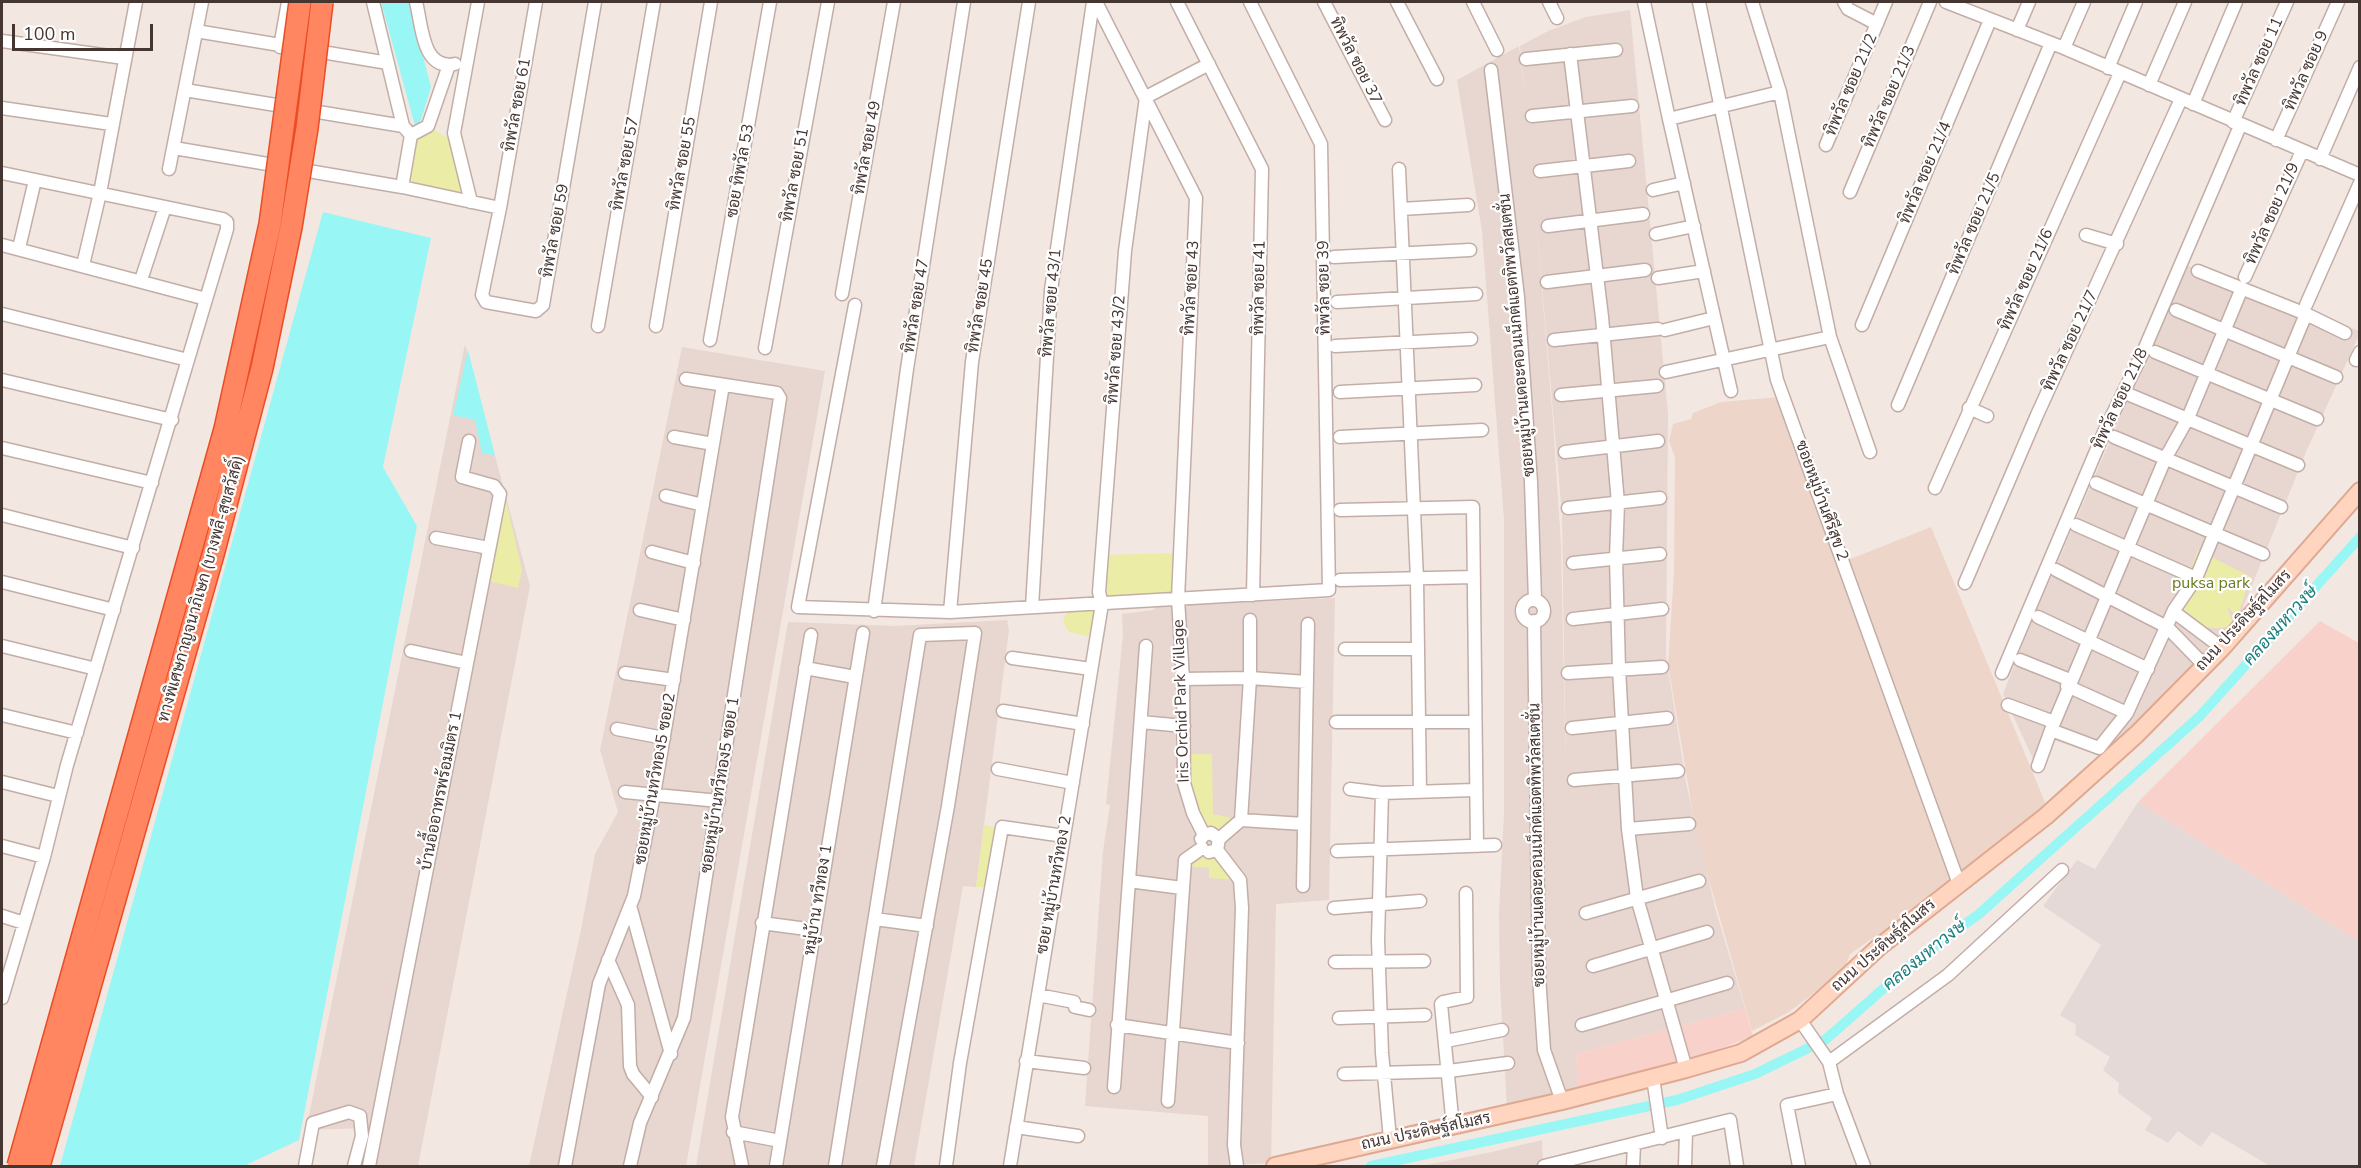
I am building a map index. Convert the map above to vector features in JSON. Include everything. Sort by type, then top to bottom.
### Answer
[{"type":"highway","name":"ทางพิเศษกาญจนาภิเษก (บางพลี-สุขสวัสดิ์)","points":[[18,1167],[225,429],[270,225],[300,2]]},
{"type":"highway","name":"ทางพิเศษกาญจนาภิเษก (บางพลี-สุขสวัสดิ์)","points":[[39,1167],[214,551],[262,368],[291,227],[307,128],[322,2]]},
{"type":"street","points":[[83,265],[100,193],[111,124],[136,2]]},
{"type":"street","points":[[169,169],[202,2]]},
{"type":"street","points":[[280,47],[288,2]]},
{"type":"street","points":[[373,2],[387,63],[407,130],[402,187]]},
{"type":"street","points":[[416,2],[430,57],[439,64],[449,66],[468,62]]},
{"type":"street","points":[[471,202],[454,133],[478,2]]},
{"type":"street","name":"ทิพวัล ซอย 61","points":[[500,208],[536,2]]},
{"type":"street","name":"ทิพวัล ซอย 59","points":[[500,208],[483,299],[541,310],[595,2]]},
{"type":"street","name":"ทิพวัล ซอย 57","points":[[598,326],[654,2]]},
{"type":"street","name":"ทิพวัล ซอย 55","points":[[656,326],[711,2]]},
{"type":"street","name":"ซอย ทิพวัล 53","points":[[710,340],[770,2]]},
{"type":"street","name":"ทิพวัล ซอย 51","points":[[765,348],[828,2]]},
{"type":"street","name":"ทิพวัล ซอย 49","points":[[842,294],[894,2]]},
{"type":"street","name":"ทิพวัล ซอย 47","points":[[874,611],[907,369],[964,2]]},
{"type":"street","name":"ทิพวัล ซอย 45","points":[[950,612],[972,362],[1029,2]]},
{"type":"street","name":"ทิพวัล ซอย 43","points":[[1095,2],[1146,97],[1196,199],[1178,599]]},
{"type":"street","name":"ทิพวัล ซอย 43/1","points":[[1032,607],[1051,290],[1095,2]]},
{"type":"street","name":"ทิพวัล ซอย 41","points":[[1177,2],[1262,169],[1253,595]]},
{"type":"street","name":"ทิพวัล ซอย 39","points":[[1250,2],[1321,144],[1329,590],[1253,595]]},
{"type":"street","name":"ทิพวัล ซอย 37","points":[[1324,2],[1385,120]]},
{"type":"street","points":[[1397,2],[1437,79]]},
{"type":"street","points":[[1473,2],[1497,50]]},
{"type":"street","points":[[1549,2],[1557,18]]},
{"type":"street","points":[[1644,2],[1731,391]]},
{"type":"street","name":"ซอยหมู่บ้านศิรีสุข 2","points":[[1699,2],[1777,380],[1959,884]]},
{"type":"street","points":[[1752,2],[1780,92],[1830,337],[1870,452]]},
{"type":"street","name":"ทิพวัล ซอย 21/2","points":[[1826,145],[1886,2]]},
{"type":"street","name":"ทิพวัล ซอย 21/3","points":[[1850,192],[1930,2]]},
{"type":"street","points":[[1946,2],[2064,48],[2360,175]]},
{"type":"street","points":[[2017,30],[2029,2]]},
{"type":"street","points":[[2064,48],[2084,2]]},
{"type":"street","name":"ทิพวัล ซอย 21/6","points":[[1935,488],[2114,70],[2136,2]]},
{"type":"street","points":[[2150,85],[2185,2]]},
{"type":"street","name":"ทิพวัล ซอย 21/7","points":[[1965,583],[2037,415],[2117,244],[2236,2]]},
{"type":"street","name":"ทิพวัล ซอย 11","points":[[2237,124],[2287,2]]},
{"type":"street","name":"ทิพวัล ซอย 9","points":[[2276,140],[2338,2]]},
{"type":"street","points":[[1848,4],[1877,24]]},
{"type":"street","name":"ทิพวัล ซอย 21/4","points":[[1862,325],[1990,20]]},
{"type":"street","points":[[196,31],[280,47],[387,63]]},
{"type":"street","points":[[2,41],[124,58]]},
{"type":"street","name":"ทิพวัล ซอย 21/5","points":[[1898,405],[2051,43]]},
{"type":"street","points":[[1526,59],[1616,50]]},
{"type":"street","points":[[1570,54],[1598,276],[1618,503],[1616,558],[1619,669],[1628,829],[1637,898],[1686,1069]]},
{"type":"street","points":[[1146,97],[1209,64]]},
{"type":"street","points":[[186,90],[407,130],[428,126],[449,66]]},
{"type":"street","points":[[2320,159],[2360,67]]},
{"type":"street","name":"ซอยหมู่บ้านเดอะคอนเน็กต์แอตทิพวัลสเตชั่น","points":[[1491,70],[1518,297],[1531,482],[1535,600],[1525,604],[1523,610],[1527,619],[1534,621],[1536,921],[1539,987],[1544,1050],[1562,1101]]},
{"type":"street","points":[[1669,120],[1780,92]]},
{"type":"street","name":"ทิพวัล ซอย 43/2","points":[[1102,604],[1099,592],[1125,250],[1146,97]]},
{"type":"street","points":[[1532,116],[1632,106]]},
{"type":"street","points":[[2,108],[111,124]]},
{"type":"street","name":"ทิพวัล ซอย 21/8","points":[[2002,673],[2105,430],[2144,350],[2237,124]]},
{"type":"street","points":[[174,148],[402,187],[500,208]]},
{"type":"street","name":"ทิพวัล ซอย 21/9","points":[[2038,766],[2069,683],[2130,547],[2165,459],[2188,418],[2243,283],[2302,151]]},
{"type":"street","points":[[1540,171],[1629,161]]},
{"type":"street","points":[[1399,169],[1417,579],[1420,792]]},
{"type":"street","points":[[2,173],[223,219],[227,222],[227,229],[172,420],[58,796],[44,857],[4,980],[2,999]]},
{"type":"street","points":[[19,248],[35,180]]},
{"type":"street","points":[[1653,190],[1684,183]]},
{"type":"street","points":[[2008,705],[2098,748],[2127,713],[2174,612],[2196,578],[2360,183]]},
{"type":"street","points":[[1401,209],[1468,205]]},
{"type":"street","points":[[141,280],[165,207]]},
{"type":"street","points":[[1548,226],[1643,214]]},
{"type":"street","points":[[1656,234],[1694,226]]},
{"type":"street","points":[[2086,235],[2117,244]]},
{"type":"street","points":[[2,245],[206,298]]},
{"type":"street","points":[[1334,257],[1470,250]]},
{"type":"street","points":[[1547,282],[1645,270]]},
{"type":"street","points":[[1658,278],[1704,271]]},
{"type":"street","points":[[2198,271],[2243,283],[2306,310],[2345,333]]},
{"type":"street","points":[[1337,302],[1476,294]]},
{"type":"street","points":[[855,305],[798,607],[950,612],[1253,595]]},
{"type":"street","points":[[2176,310],[2336,377]]},
{"type":"street","points":[[2,314],[188,360]]},
{"type":"street","points":[[1554,340],[1662,329],[1714,318]]},
{"type":"street","points":[[1666,372],[1830,337]]},
{"type":"street","points":[[1335,346],[1471,339]]},
{"type":"street","points":[[2155,352],[2317,419]]},
{"type":"street","points":[[686,379],[723,385]]},
{"type":"street","points":[[2,380],[172,420]]},
{"type":"street","name":"ซอยหมู่บ้านทวีทอง5 ซอย 1","points":[[630,1167],[640,1123],[671,1054],[684,1018],[780,394],[723,385]]},
{"type":"street","name":"ซอยหมู่บ้านทวีทอง5 ซอย2","points":[[565,1167],[596,998],[608,960],[632,909],[664,738],[723,385]]},
{"type":"street","points":[[1340,392],[1475,385]]},
{"type":"street","points":[[1561,395],[1657,386]]},
{"type":"street","points":[[2130,395],[2298,465]]},
{"type":"street","points":[[1969,408],[1987,416]]},
{"type":"street","points":[[1340,437],[1482,430]]},
{"type":"street","points":[[674,437],[713,444]]},
{"type":"street","points":[[2114,438],[2281,507]]},
{"type":"street","name":"บ้านอื้ออาทรพร้อมมิตร 1","points":[[369,1167],[500,494],[494,486],[462,477],[469,441]]},
{"type":"street","points":[[1565,452],[1658,441]]},
{"type":"street","points":[[2,448],[152,483]]},
{"type":"street","points":[[2096,483],[2263,554]]},
{"type":"street","name":"ถนน ประดิษฐ์สโมสร","points":[[1275,1167],[1389,1139],[1453,1127],[1686,1069],[1741,1053],[1800,1020],[1879,947],[2071,795],[2138,734],[2222,648],[2360,491]]},
{"type":"street","points":[[666,496],[703,505]]},
{"type":"street","points":[[1568,508],[1660,498]]},
{"type":"street","points":[[1340,510],[1473,507],[1474,790],[1477,846]]},
{"type":"street","points":[[2,514],[133,548]]},
{"type":"street","points":[[2076,525],[2196,578]]},
{"type":"street","points":[[436,538],[489,548]]},
{"type":"street","points":[[652,552],[694,563]]},
{"type":"street","points":[[1573,562],[1660,554]]},
{"type":"street","points":[[2056,570],[2167,627],[2205,666]]},
{"type":"street","points":[[1340,580],[1474,577]]},
{"type":"street","points":[[2,582],[114,610]]},
{"type":"street","name":"Iris Orchid Park Village","points":[[1178,599],[1183,679],[1184,783],[1193,813],[1204,835]]},
{"type":"street","name":"ซอย หมู่บ้านทวีทอง 2","points":[[1010,1167],[1102,604]]},
{"type":"street","points":[[1573,619],[1662,609]]},
{"type":"street","points":[[640,610],[684,620]]},
{"type":"street","points":[[2174,612],[2222,648]]},
{"type":"street","points":[[2037,617],[2148,669]]},
{"type":"street","points":[[1237,1167],[1234,1144],[1240,880],[1218,844],[1211,833],[1204,835],[1200,841],[1202,848],[1209,852],[1218,844],[1241,820],[1250,678],[1250,620]]},
{"type":"street","points":[[1303,886],[1308,624]]},
{"type":"street","name":"หมู่บ้าน ทวีทอง 1","points":[[776,1167],[863,633]]},
{"type":"street","points":[[835,1167],[920,634],[975,633],[927,926],[883,1167]]},
{"type":"street","points":[[741,1167],[732,1117],[811,635]]},
{"type":"street","points":[[2,646],[96,669]]},
{"type":"street","points":[[1114,1087],[1146,646]]},
{"type":"street","points":[[1345,650],[1418,649]]},
{"type":"street","points":[[411,651],[467,663]]},
{"type":"street","points":[[1012,658],[1091,669]]},
{"type":"street","points":[[2020,660],[2127,713]]},
{"type":"street","points":[[1568,673],[1662,667]]},
{"type":"street","points":[[805,668],[855,677]]},
{"type":"street","points":[[626,673],[674,680]]},
{"type":"street","points":[[1183,679],[1250,678],[1308,682]]},
{"type":"street","points":[[1003,711],[1083,724]]},
{"type":"street","points":[[2,715],[77,733]]},
{"type":"street","points":[[1572,728],[1667,718]]},
{"type":"street","points":[[1141,722],[1184,726]]},
{"type":"street","points":[[1336,722],[1475,722]]},
{"type":"street","points":[[617,729],[664,738]]},
{"type":"street","points":[[998,769],[1073,783]]},
{"type":"street","points":[[1574,780],[1678,771]]},
{"type":"street","points":[[2,782],[58,796]]},
{"type":"street","points":[[1350,789],[1382,793],[1474,790]]},
{"type":"street","points":[[625,792],[719,801]]},
{"type":"street","points":[[1382,793],[1379,851],[1379,961],[1389,1139]]},
{"type":"street","points":[[1241,820],[1304,824]]},
{"type":"street","points":[[1628,829],[1689,824]]},
{"type":"street","points":[[946,1167],[960,1063],[1002,827],[1064,836]]},
{"type":"street","points":[[1337,851],[1495,845]]},
{"type":"street","points":[[2,846],[44,857]]},
{"type":"street","points":[[1168,1101],[1185,860],[1202,848]]},
{"type":"street","points":[[1828,1061],[1948,975],[2062,870]]},
{"type":"street","points":[[1129,881],[1182,888]]},
{"type":"street","points":[[1586,914],[1699,881]]},
{"type":"street","points":[[1453,1127],[1441,1003],[1467,997],[1466,893]]},
{"type":"street","points":[[1334,908],[1420,901]]},
{"type":"street","points":[[632,909],[671,1054]]},
{"type":"street","points":[[2,916],[24,923]]},
{"type":"street","points":[[875,919],[927,926]]},
{"type":"street","points":[[762,923],[814,930]]},
{"type":"street","points":[[1593,966],[1707,932]]},
{"type":"street","points":[[608,960],[628,1005],[630,1066],[633,1074],[652,1097]]},
{"type":"street","points":[[1335,962],[1424,961]]},
{"type":"street","points":[[1582,1025],[1665,999],[1727,983]]},
{"type":"street","points":[[1038,995],[1074,1002],[1075,1007],[1089,1010]]},
{"type":"street","points":[[1339,1018],[1425,1014]]},
{"type":"street","points":[[1800,1020],[1828,1061],[1837,1094],[1864,1167]]},
{"type":"street","points":[[1117,1025],[1238,1043]]},
{"type":"street","points":[[1446,1041],[1503,1030]]},
{"type":"street","points":[[1026,1061],[1084,1068]]},
{"type":"street","points":[[1344,1074],[1449,1071],[1508,1063]]},
{"type":"street","points":[[1653,1078],[1662,1138]]},
{"type":"street","points":[[1799,1167],[1787,1105],[1837,1094]]},
{"type":"street","points":[[305,1167],[313,1123],[349,1112],[360,1116],[363,1125],[354,1166]]},
{"type":"street","points":[[1544,1167],[1582,1162],[1634,1145],[1730,1120],[1737,1167]]},
{"type":"street","points":[[1016,1127],[1078,1136]]},
{"type":"street","points":[[734,1132],[780,1141]]},
{"type":"street","points":[[1685,1167],[1686,1132]]},
{"type":"street","points":[[1633,1167],[1634,1145]]},
{"type":"shaded area","points":[[1630,10],[1668,414],[1666,656],[1686,783],[1715,908],[1745,1008],[1576,1054],[1578,1089],[1507,1108],[1500,984],[1499,913],[1504,813],[1504,520],[1482,231],[1457,80],[1519,46],[1525,97],[1520,46],[1548,31],[1586,17]],"holes":[[[1533,184],[1562,514],[1566,782],[1561,545]]]},
{"type":"shaded area","points":[[2186,265],[2359,331],[2359,335],[2306,452],[2237,622],[2104,757],[2053,740],[2040,774],[2003,694],[2027,633]]},
{"type":"shaded area","points":[[465,344],[530,586],[418,1166],[366,1166],[370,1128],[306,1130]]},
{"type":"shaded area","points":[[682,347],[825,371],[686,1166],[529,1166],[582,925],[595,854],[618,812],[600,750]]},
{"type":"shaded area","points":[[1779,397],[1952,880],[1889,932],[1877,935],[1850,954],[1844,970],[1789,1012],[1752,1031],[1697,838],[1668,664],[1674,573],[1675,457],[1669,441],[1673,424],[1691,419],[1693,413],[1721,402]]},
{"type":"shaded area","points":[[1931,527],[2047,807],[1960,874],[1848,560]]},
{"type":"shaded area","points":[[1335,598],[1329,900],[1276,904],[1271,1163],[1208,1166],[1208,1116],[1085,1106],[1103,851],[1110,805],[1106,804],[1123,635],[1122,614],[1154,610],[1158,600],[1184,605]]},
{"type":"shaded area","points":[[1007,620],[1009,630],[976,887],[963,886],[914,1166],[696,1166],[788,622],[895,626]]},
{"type":"shaded area","points":[[2320,621],[2359,643],[2359,942],[2138,802]]},
{"type":"shaded area","points":[[2138,802],[2359,942],[2359,1166],[2270,1166],[2212,1132],[2201,1147],[2178,1131],[2168,1143],[2145,1130],[2152,1118],[2118,1093],[2119,1083],[2103,1070],[2110,1057],[2075,1035],[2076,1025],[2060,1015],[2101,945],[2043,906],[2077,860],[2095,869]]},
{"type":"shaded area","points":[[1745,1008],[1753,1036],[1675,1066],[1578,1089],[1576,1054]]},
{"type":"shaded area","points":[[1542,1140],[1543,1166],[1422,1166],[1492,1152]]},
{"type":"green space","points":[[428,126],[456,143],[471,202],[402,187],[411,135]]},
{"type":"green space","points":[[504,492],[522,570],[518,588],[488,581]]},
{"type":"green space","name":"puksa park","points":[[2198,550],[2251,577],[2237,617],[2227,606],[2233,625],[2209,628],[2189,620],[2174,610]]},
{"type":"green space","points":[[1179,553],[1178,599],[1102,604],[1097,638],[1069,632],[1063,622],[1069,605],[1101,604],[1102,555]]},
{"type":"green space","points":[[1184,754],[1212,754],[1213,814],[1241,820],[1219,839],[1193,813]]},
{"type":"green space","points":[[984,825],[999,828],[987,887],[976,887]]},
{"type":"green space","points":[[1217,850],[1240,880],[1209,878],[1209,868],[1185,866],[1185,860]]},
{"type":"water","points":[[381,2],[409,2],[431,87],[421,120],[415,126]]},
{"type":"water","points":[[323,212],[431,238],[383,467],[417,526],[299,1140],[244,1166],[60,1166]]},
{"type":"water","points":[[468,350],[495,455],[482,453],[475,420],[453,415]]},
{"type":"waterway","name":"คลองมหาวงษ์","points":[[1371,1166],[1677,1100],[1755,1074],[1825,1040],[1923,954],[1979,914],[2200,716],[2360,537]]}]
